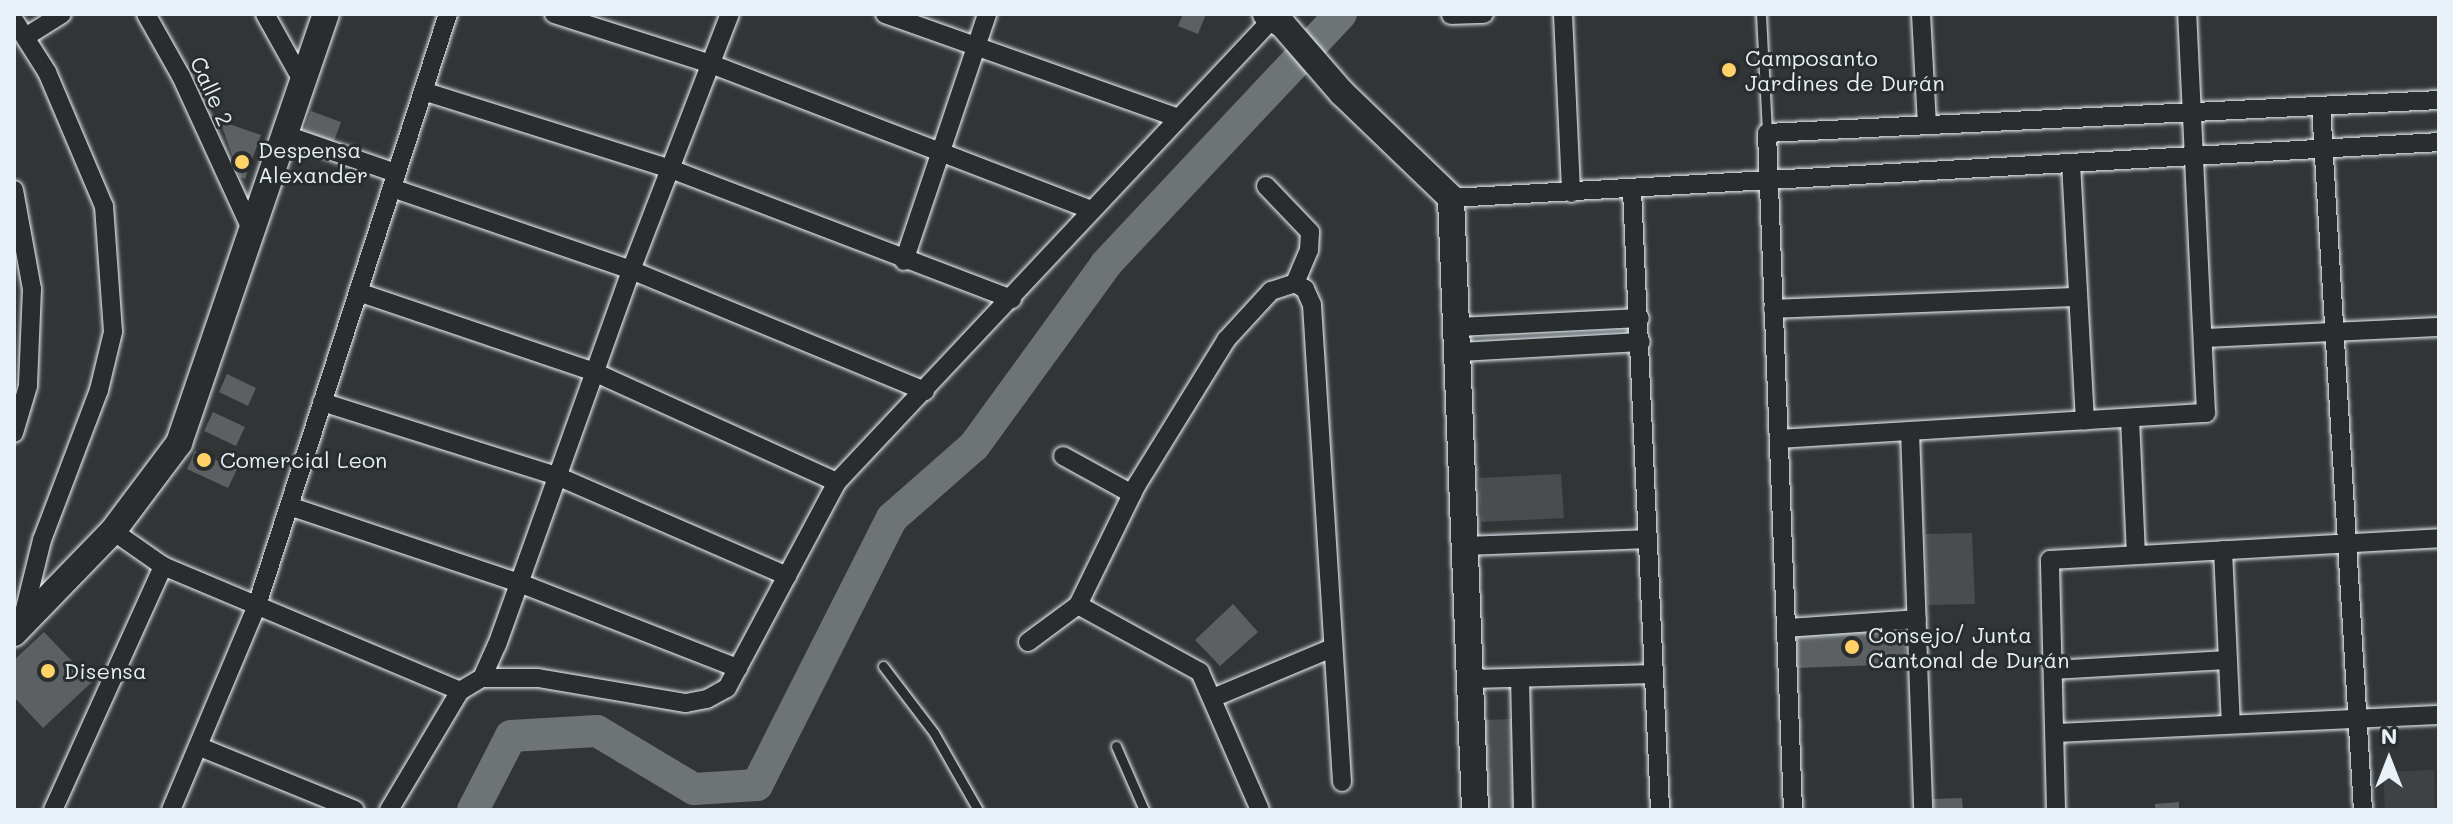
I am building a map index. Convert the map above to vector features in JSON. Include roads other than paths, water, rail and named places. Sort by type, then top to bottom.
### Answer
[{"type":"street","points":[[27,36],[62,14]]},
{"type":"street","name":"Calle 2","points":[[146,14],[181,76],[253,233]]},
{"type":"street","points":[[265,14],[303,82]]},
{"type":"street","points":[[17,631],[113,531],[179,443],[326,14]]},
{"type":"street","points":[[171,810],[256,608],[448,14]]},
{"type":"street","points":[[554,14],[711,64],[941,156],[1089,209]]},
{"type":"street","points":[[482,678],[522,584],[631,270],[730,14]]},
{"type":"street","points":[[885,14],[1176,117]]},
{"type":"street","points":[[904,261],[987,14]]},
{"type":"street","points":[[1451,15],[1484,14]]},
{"type":"street","points":[[1563,14],[1571,193]]},
{"type":"street","points":[[1921,14],[1927,125]]},
{"type":"street","points":[[1779,439],[2206,413],[2197,155],[2187,14]]},
{"type":"street","points":[[389,810],[460,691],[482,678],[538,678],[686,703],[717,694],[738,668],[837,482],[1012,299],[1089,209],[1275,18],[1342,93],[1451,198],[1473,679],[1475,810]]},
{"type":"street","points":[[14,20],[27,36],[82,145],[104,206],[113,332],[99,390],[42,540],[17,631]]},
{"type":"street","points":[[423,91],[671,169],[904,261],[1012,299]]},
{"type":"street","points":[[1793,810],[1767,133],[2439,100]]},
{"type":"street","points":[[2321,106],[2363,810]]},
{"type":"street","points":[[286,135],[394,181],[631,270],[925,391]]},
{"type":"street","points":[[1451,198],[1769,183],[2439,142]]},
{"type":"street","points":[[2071,163],[2085,421]]},
{"type":"street","points":[[1028,642],[1078,605],[1132,494],[1247,311],[1271,291],[1295,283],[1309,250],[1310,232],[1266,186]]},
{"type":"street","points":[[14,190],[32,289],[28,386],[14,433]]},
{"type":"street","points":[[1632,190],[1660,810]]},
{"type":"street","points":[[1295,283],[1305,289],[1312,305],[1342,782]]},
{"type":"street","points":[[358,292],[594,372],[837,482]]},
{"type":"street","points":[[1773,309],[2078,297]]},
{"type":"street","points":[[1459,340],[1640,318]]},
{"type":"street","points":[[2204,338],[2439,327]]},
{"type":"street","points":[[1459,340],[1641,342]]},
{"type":"street","points":[[322,402],[557,476],[787,576]]},
{"type":"street","points":[[2130,418],[2136,555]]},
{"type":"street","points":[[1910,431],[1923,810]]},
{"type":"street","points":[[1063,456],[1132,494]]},
{"type":"street","points":[[289,506],[522,584],[738,668]]},
{"type":"street","points":[[113,531],[163,566],[256,608],[460,691]]},
{"type":"street","points":[[2056,810],[2050,560],[2439,538]]},
{"type":"street","points":[[1467,546],[1648,539]]},
{"type":"street","points":[[2223,550],[2231,724]]},
{"type":"street","points":[[53,810],[163,566]]},
{"type":"street","points":[[1078,605],[1184,659],[1200,672],[1215,697],[1260,810]]},
{"type":"street","points":[[1786,628],[1917,619]]},
{"type":"street","points":[[1215,697],[1332,648]]},
{"type":"street","points":[[2053,670],[2227,660]]},
{"type":"street","points":[[1473,679],[1654,674]]},
{"type":"street","points":[[1520,678],[1523,810]]},
{"type":"street","points":[[2055,733],[2439,715]]},
{"type":"street","points":[[200,747],[355,810]]},
{"type":"lane","points":[[1761,14],[1767,133]]},
{"type":"lane","points":[[883,666],[934,733],[978,810]]},
{"type":"lane","points":[[1116,746],[1144,810]]},
{"type":"waterway","points":[[473,810],[511,736],[597,731],[694,789],[757,785],[892,518],[974,446],[1106,264],[1341,14]]},
{"type":"place","name":"Camposanto Jardines de Durán","points":[[1729,70]]},
{"type":"place","name":"Despensa Alexander","points":[[242,162]]},
{"type":"place","name":"Comercial Leon","points":[[204,460]]},
{"type":"place","name":"Consejo/ Junta Cantonal de Durán","points":[[1852,647]]},
{"type":"place","name":"Disensa","points":[[48,671]]}]
